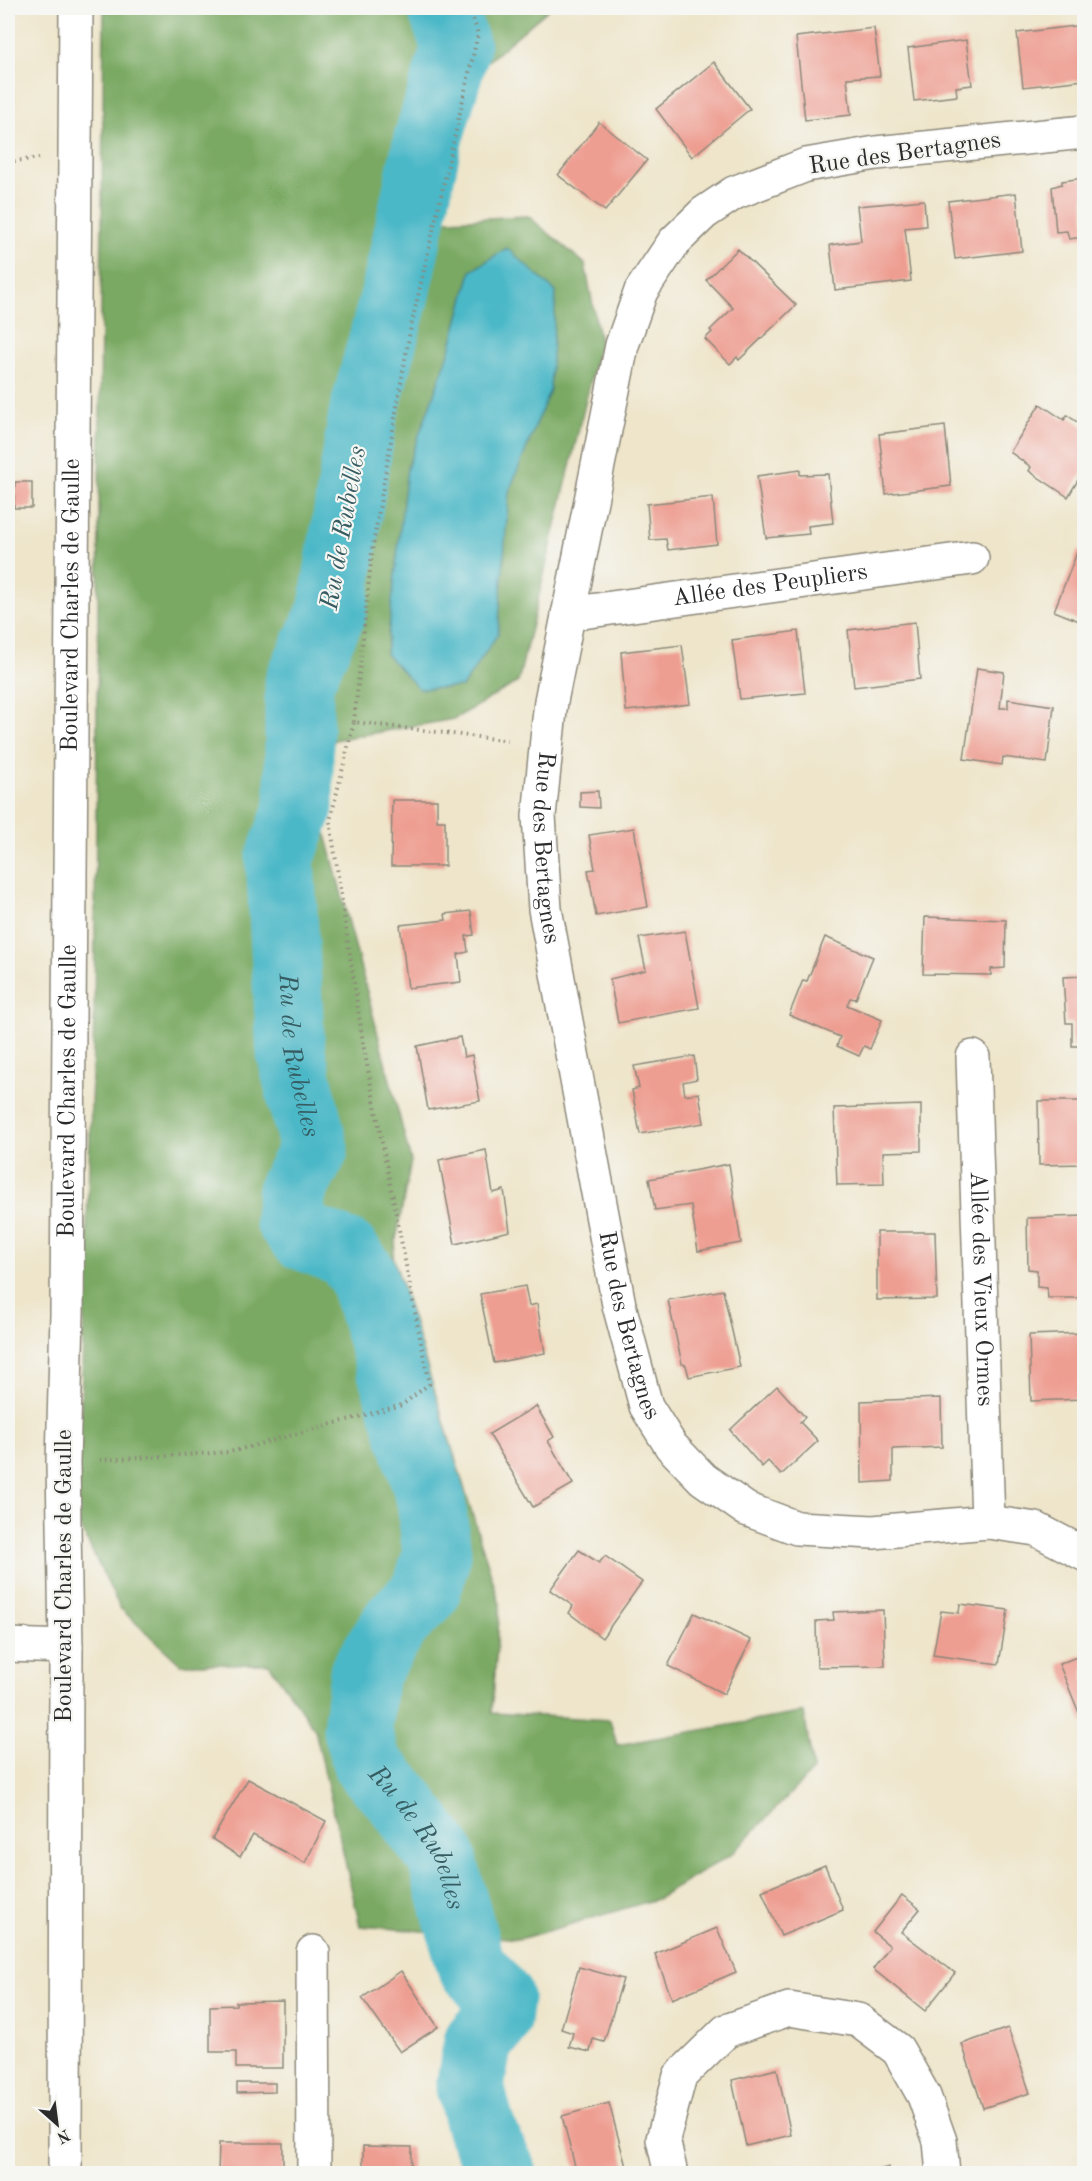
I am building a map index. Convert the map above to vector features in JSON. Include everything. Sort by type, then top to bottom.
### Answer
[{"type":"street","name":"Boulevard Charles de Gaulle","points":[[64,2174],[66,1647],[63,1462],[67,1302],[76,8]]},
{"type":"street","name":"Rue des Bertagnes","points":[[1084,132],[876,153],[806,165],[734,193],[704,213],[674,242],[641,291],[622,345],[551,701],[539,816],[545,909],[619,1305],[646,1406],[671,1446],[704,1479],[746,1509],[796,1528],[873,1532],[988,1522],[1035,1529],[1084,1554]]},
{"type":"street","name":"Allée des Peupliers","points":[[568,614],[972,558]]},
{"type":"street","name":"Allée des Vieux Ormes","points":[[974,1057],[988,1522]]},
{"type":"street","points":[[8,1645],[66,1647]]},
{"type":"street","points":[[313,1952],[314,2174]]},
{"type":"street","points":[[671,2174],[663,2139],[680,2076],[726,2031],[789,2009],[858,2020],[898,2050],[924,2096],[940,2141],[943,2174]]},
{"type":"path","points":[[63,1462],[230,1452],[402,1405],[429,1384],[364,1049],[330,821],[354,722],[372,551],[408,343],[478,34],[470,8]]},
{"type":"path","points":[[354,722],[546,746]]},
{"type":"green space","points":[[104,8],[550,8],[480,68],[429,221],[528,216],[585,264],[600,342],[518,682],[454,719],[334,740],[315,792],[411,1161],[393,1256],[500,1604],[492,1713],[610,1720],[617,1745],[804,1712],[813,1770],[732,1854],[657,1899],[520,1939],[360,1926],[315,1730],[269,1664],[180,1664],[120,1608],[77,1520],[94,1016]]},
{"type":"water","points":[[507,248],[556,292],[550,390],[509,492],[498,634],[462,687],[419,689],[386,654],[407,468],[449,353],[471,271]]},
{"type":"building","points":[[1083,25],[1084,80],[1023,87],[1017,33]]},
{"type":"building","points":[[874,28],[880,76],[847,78],[851,115],[805,120],[796,37]]},
{"type":"building","points":[[966,40],[972,85],[956,87],[957,96],[914,101],[908,48]]},
{"type":"building","points":[[714,62],[750,109],[692,157],[656,109]]},
{"type":"building","points":[[599,122],[647,160],[605,211],[558,175]]},
{"type":"building","points":[[1084,178],[1084,237],[1069,239],[1067,231],[1056,232],[1052,187],[1062,184],[1062,181]]},
{"type":"building","points":[[1016,193],[1022,251],[955,259],[948,201]]},
{"type":"building","points":[[924,200],[926,226],[905,228],[911,281],[835,290],[830,245],[861,241],[857,206]]},
{"type":"building","points":[[738,249],[796,305],[739,360],[737,357],[730,364],[705,339],[712,332],[710,330],[733,308],[706,280]]},
{"type":"building","points":[[1040,404],[1064,420],[1067,415],[1084,427],[1084,470],[1068,497],[1029,471],[1031,467],[1010,452]]},
{"type":"building","points":[[945,426],[951,486],[886,494],[879,434]]},
{"type":"building","points":[[800,470],[800,475],[828,474],[833,523],[808,526],[809,534],[766,538],[757,476]]},
{"type":"building","points":[[15,482],[32,482],[32,508],[14,508]]},
{"type":"building","points":[[713,497],[717,544],[668,550],[666,539],[650,540],[647,504]]},
{"type":"building","points":[[1078,550],[1084,553],[1084,623],[1054,611]]},
{"type":"building","points":[[915,622],[920,679],[854,687],[848,630]]},
{"type":"building","points":[[798,631],[805,693],[740,699],[732,640]]},
{"type":"building","points":[[682,645],[690,704],[626,711],[621,652]]},
{"type":"building","points":[[977,668],[1004,672],[1000,708],[1008,708],[1008,699],[1054,706],[1047,763],[1003,757],[1002,765],[964,759]]},
{"type":"building","points":[[598,791],[599,808],[580,807],[580,792]]},
{"type":"building","points":[[392,800],[437,800],[437,821],[445,821],[445,866],[391,866]]},
{"type":"building","points":[[634,828],[648,907],[596,916],[588,870],[595,869],[589,835]]},
{"type":"building","points":[[471,911],[474,935],[466,936],[468,952],[458,954],[461,982],[408,988],[400,925],[446,920],[445,914]]},
{"type":"building","points":[[925,917],[1006,920],[1005,968],[991,969],[991,975],[923,974]]},
{"type":"building","points":[[685,931],[699,1008],[618,1023],[610,979],[646,970],[639,938]]},
{"type":"building","points":[[825,937],[873,957],[856,999],[850,998],[847,1005],[882,1020],[870,1049],[864,1046],[859,1056],[837,1046],[840,1037],[789,1015],[803,980],[807,981]]},
{"type":"building","points":[[1084,976],[1084,1046],[1072,1046],[1072,1023],[1066,1023],[1063,977]]},
{"type":"building","points":[[460,1037],[464,1057],[472,1055],[480,1101],[428,1110],[417,1046]]},
{"type":"building","points":[[694,1056],[697,1079],[683,1082],[685,1095],[699,1093],[704,1123],[640,1134],[632,1090],[639,1088],[634,1066]]},
{"type":"building","points":[[1038,1101],[1084,1101],[1084,1164],[1039,1165]]},
{"type":"building","points":[[921,1105],[921,1151],[883,1152],[884,1184],[837,1185],[834,1108]]},
{"type":"building","points":[[486,1150],[493,1193],[504,1190],[510,1231],[455,1244],[439,1160]]},
{"type":"building","points":[[729,1164],[741,1243],[698,1251],[691,1205],[655,1210],[649,1179]]},
{"type":"building","points":[[1084,1216],[1084,1287],[1080,1288],[1081,1298],[1048,1298],[1047,1288],[1037,1287],[1037,1270],[1028,1269],[1027,1218]]},
{"type":"building","points":[[877,1232],[935,1232],[937,1299],[877,1300]]},
{"type":"building","points":[[525,1286],[529,1306],[537,1304],[545,1353],[494,1363],[480,1294]]},
{"type":"building","points":[[723,1290],[740,1367],[689,1377],[686,1365],[682,1364],[668,1300]]},
{"type":"building","points":[[1084,1333],[1084,1399],[1031,1401],[1029,1335]]},
{"type":"building","points":[[777,1386],[805,1417],[800,1422],[818,1441],[781,1475],[768,1461],[762,1467],[730,1430]]},
{"type":"building","points":[[941,1398],[942,1447],[893,1449],[893,1481],[862,1483],[861,1401]]},
{"type":"building","points":[[536,1406],[554,1437],[548,1441],[573,1484],[533,1507],[489,1434]]},
{"type":"building","points":[[579,1550],[599,1563],[605,1556],[642,1582],[602,1638],[569,1613],[573,1606],[550,1590]]},
{"type":"building","points":[[960,1604],[1008,1610],[999,1664],[933,1655],[941,1611],[959,1613]]},
{"type":"building","points":[[883,1610],[885,1666],[817,1667],[816,1621],[834,1620],[833,1612]]},
{"type":"building","points":[[694,1613],[751,1640],[724,1694],[668,1666]]},
{"type":"building","points":[[1084,1654],[1084,1725],[1059,1664]]},
{"type":"building","points":[[248,1779],[326,1821],[305,1863],[253,1835],[240,1857],[212,1839]]},
{"type":"building","points":[[825,1865],[843,1910],[781,1936],[762,1891]]},
{"type":"building","points":[[902,1895],[920,1909],[901,1932],[955,1973],[925,2011],[873,1969],[890,1946],[873,1932]]},
{"type":"building","points":[[717,1928],[736,1972],[672,1999],[655,1954]]},
{"type":"building","points":[[579,1967],[623,1979],[604,2042],[593,2039],[590,2052],[569,2047],[573,2033],[561,2029]]},
{"type":"building","points":[[401,1971],[438,2027],[400,2052],[362,1998]]},
{"type":"building","points":[[283,2001],[283,2068],[236,2068],[236,2052],[210,2052],[210,2006],[236,2005],[236,2002]]},
{"type":"building","points":[[1008,2028],[1030,2093],[983,2108],[962,2044]]},
{"type":"building","points":[[777,2069],[791,2135],[746,2146],[732,2080]]},
{"type":"building","points":[[237,2083],[275,2083],[275,2092],[237,2093]]},
{"type":"building","points":[[609,2103],[628,2174],[577,2174],[562,2116]]},
{"type":"building","points":[[219,2143],[283,2143],[283,2174],[218,2174]]},
{"type":"building","points":[[363,2146],[412,2147],[411,2174],[363,2174]]},
{"type":"building","points":[[889,2167],[890,2174],[868,2174],[868,2173]]},
{"type":"waterway","name":"Ru de Rubelles","points":[[442,8],[456,47],[428,139],[396,290],[363,415],[332,612],[299,682],[299,807],[280,859],[291,1053],[314,1149],[292,1190],[289,1218],[303,1236],[346,1253],[362,1274],[431,1500],[437,1554],[426,1592],[397,1621],[364,1673],[357,1730],[367,1764],[397,1796],[441,1856],[471,1965],[499,1998],[496,2021],[478,2042],[470,2087],[481,2129],[503,2174]]}]
